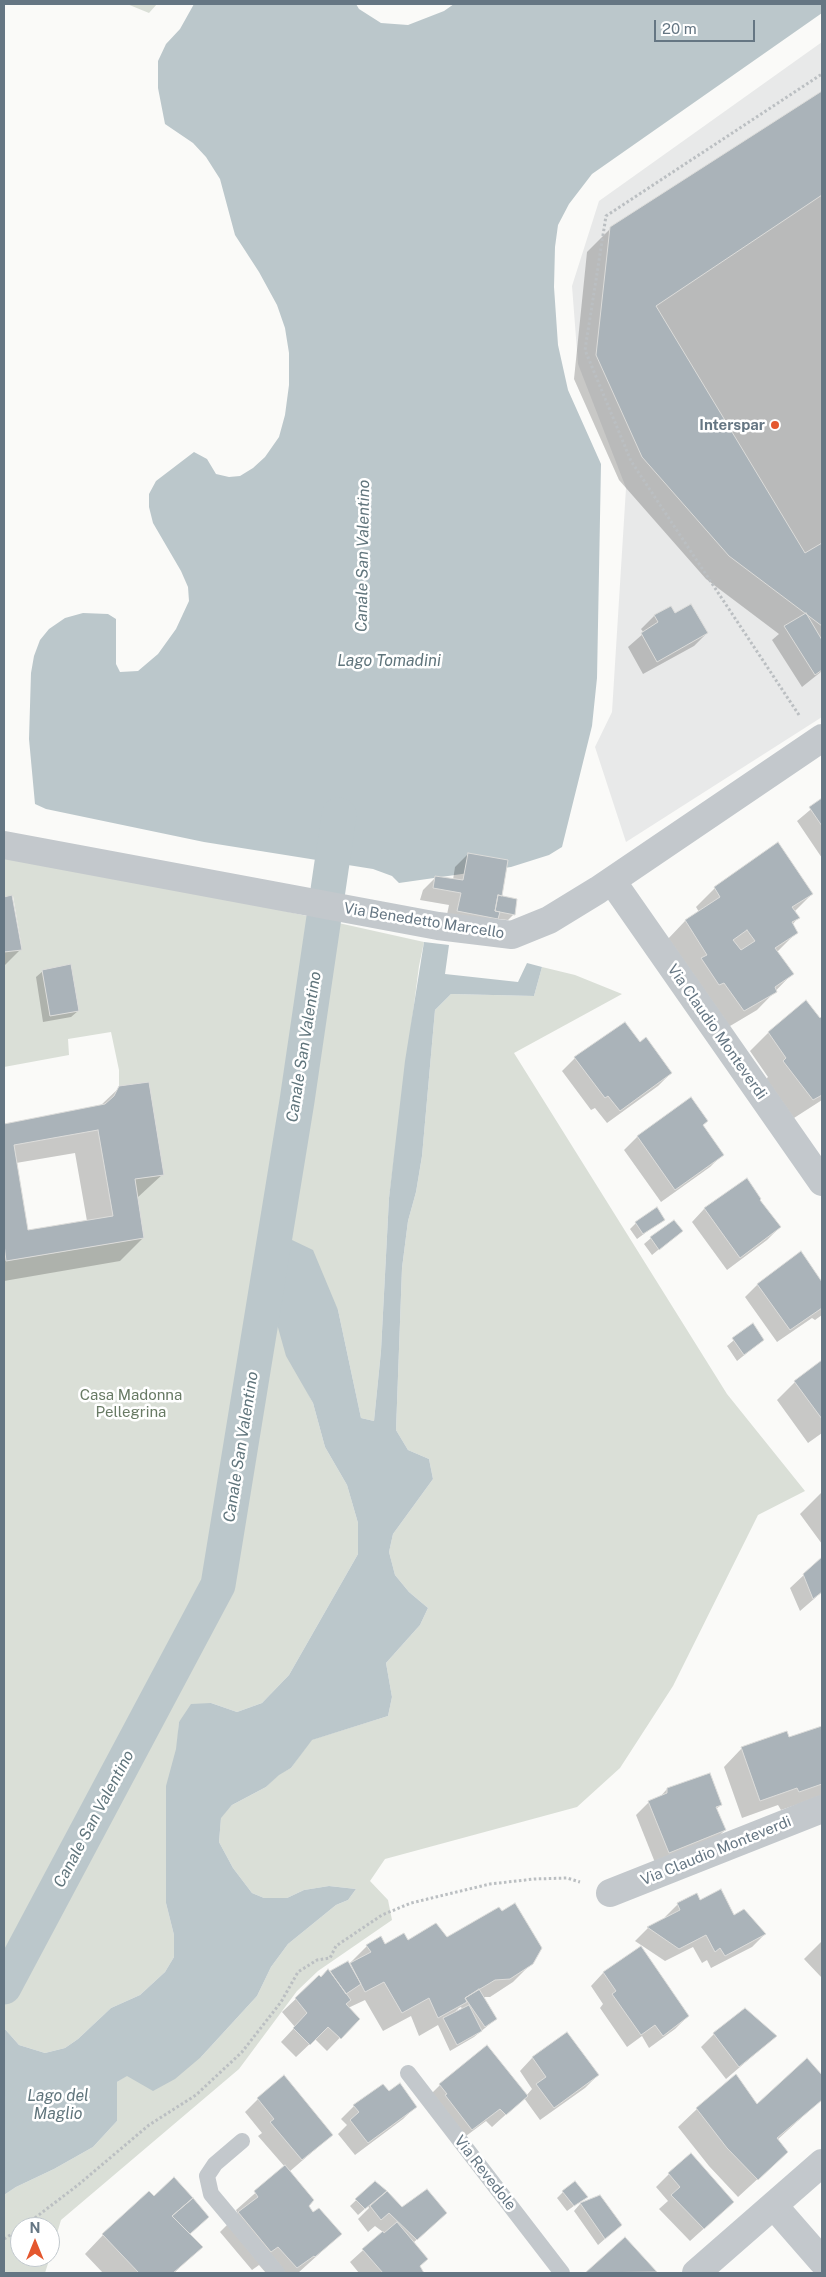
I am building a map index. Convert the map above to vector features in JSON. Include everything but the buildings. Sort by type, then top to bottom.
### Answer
[{"type":"street","name":"Via Benedetto Marcello","points":[[4,845],[438,926],[512,935],[549,920],[612,881],[819,740]]},
{"type":"street","name":"Via Claudio Monteverdi","points":[[612,881],[822,1182]]},
{"type":"street","name":"Via Claudio Monteverdi","points":[[610,1893],[822,1809]]},
{"type":"street","points":[[696,2273],[822,2163]]},
{"type":"street","points":[[774,2206],[822,2261]]},
{"type":"lane","name":"Via Revedole","points":[[408,2073],[562,2273]]},
{"type":"lane","points":[[242,2141],[215,2164],[207,2176],[211,2194],[277,2273]]},
{"type":"path","points":[[819,740],[631,461],[585,350],[606,216],[822,74]]},
{"type":"path","points":[[36,2217],[78,2185],[149,2125],[196,2095],[242,2052],[281,2002],[298,1972],[317,1960],[330,1958],[336,1946],[382,1915],[411,1904],[452,1893],[490,1884],[534,1879],[567,1878],[593,1885],[610,1893]]},
{"type":"shaded area","points":[[822,42],[822,717],[626,842],[595,747],[612,712],[626,488],[578,364],[572,286],[599,201]]},
{"type":"green space","points":[[127,4],[157,4],[149,13]]},
{"type":"green space","name":"Casa Madonna Pellegrina","points":[[4,858],[226,898],[424,942],[419,966],[389,1198],[381,1351],[374,1421],[361,1418],[338,1310],[290,1239],[273,1264],[270,1299],[301,1380],[313,1403],[325,1447],[347,1485],[358,1523],[358,1554],[289,1675],[262,1703],[237,1712],[211,1703],[179,1722],[166,1903],[174,1935],[174,1957],[165,1972],[140,1995],[111,2008],[78,2039],[65,2048],[45,2053],[19,2045],[4,2028],[4,1244],[7,1261],[144,1238],[135,1179],[164,1175],[149,1082],[119,1086],[119,1070],[111,1032],[68,1039],[69,1055],[4,1067],[4,952],[22,949],[13,896],[4,897]],"holes":[[[71,965],[79,1011],[50,1016],[42,970]]]},
{"type":"green space","points":[[542,967],[575,975],[622,994],[514,1053],[727,1394],[805,1491],[758,1515],[673,1686],[620,1768],[577,1807],[385,1859],[370,1881],[388,1900],[392,1920],[318,1971],[297,1991],[239,2069],[61,2220],[60,2223],[60,2217],[10,2217],[10,2267],[47,2267],[45,2273],[4,2273],[4,2195],[93,2147],[117,2121],[117,2082],[126,2076],[201,2057],[257,1996],[271,1967],[288,1944],[336,1905],[348,1900],[356,1889],[329,1886],[304,1890],[287,1898],[264,1898],[252,1893],[233,1868],[219,1842],[221,1817],[232,1805],[266,1787],[279,1774],[291,1768],[311,1740],[388,1716],[392,1697],[386,1663],[420,1625],[428,1608],[409,1592],[395,1575],[389,1552],[393,1534],[433,1479],[429,1459],[408,1450],[396,1430],[402,1268],[408,1221],[416,1192],[422,1156],[435,1010],[451,994],[534,996]]},
{"type":"water","name":"Lago Tomadini","points":[[194,4],[356,4],[359,9],[381,23],[408,25],[444,11],[454,4],[822,4],[822,13],[592,174],[569,204],[558,225],[555,247],[554,287],[558,345],[568,390],[601,464],[597,678],[592,726],[562,847],[549,855],[511,867],[399,883],[392,876],[373,869],[204,842],[46,809],[35,804],[29,739],[31,673],[34,656],[40,640],[49,629],[65,618],[83,613],[108,614],[116,619],[116,664],[120,672],[138,671],[158,654],[176,629],[189,601],[188,587],[181,571],[153,523],[149,507],[149,494],[156,481],[194,452],[207,459],[216,474],[229,477],[240,476],[265,457],[279,437],[285,415],[289,385],[289,353],[285,328],[277,305],[259,272],[235,235],[220,179],[206,157],[193,143],[165,124],[158,88],[158,61],[166,44],[180,29]]},
{"type":"water","name":"Lago del Maglio","points":[[424,942],[449,945],[445,974],[518,982],[527,963],[542,967],[534,996],[451,994],[435,1010],[422,1156],[416,1192],[408,1221],[402,1268],[396,1430],[408,1450],[429,1459],[433,1479],[393,1534],[389,1552],[395,1575],[409,1592],[428,1608],[420,1625],[386,1663],[392,1697],[388,1716],[312,1740],[291,1768],[279,1775],[266,1787],[232,1805],[221,1818],[219,1842],[233,1868],[252,1893],[264,1898],[287,1898],[304,1890],[329,1886],[356,1889],[348,1900],[336,1905],[288,1944],[271,1967],[257,1996],[201,2057],[175,2079],[153,2091],[127,2076],[117,2082],[117,2121],[93,2147],[4,2195],[4,2028],[19,2045],[45,2053],[65,2048],[78,2039],[111,2008],[140,1995],[165,1972],[174,1957],[174,1935],[166,1903],[166,1786],[176,1749],[179,1722],[191,1704],[211,1703],[237,1712],[262,1703],[289,1675],[358,1554],[358,1523],[347,1485],[325,1447],[313,1403],[286,1356],[270,1299],[273,1264],[290,1239],[313,1250],[338,1310],[361,1418],[374,1421],[381,1351],[389,1198],[405,1061]]},
{"type":"waterway","name":"Canale San Valentino","points":[[4,1987],[218,1585],[297,1101],[339,815]]},
{"type":"place","name":"Interspar","points":[[775,425]]}]
